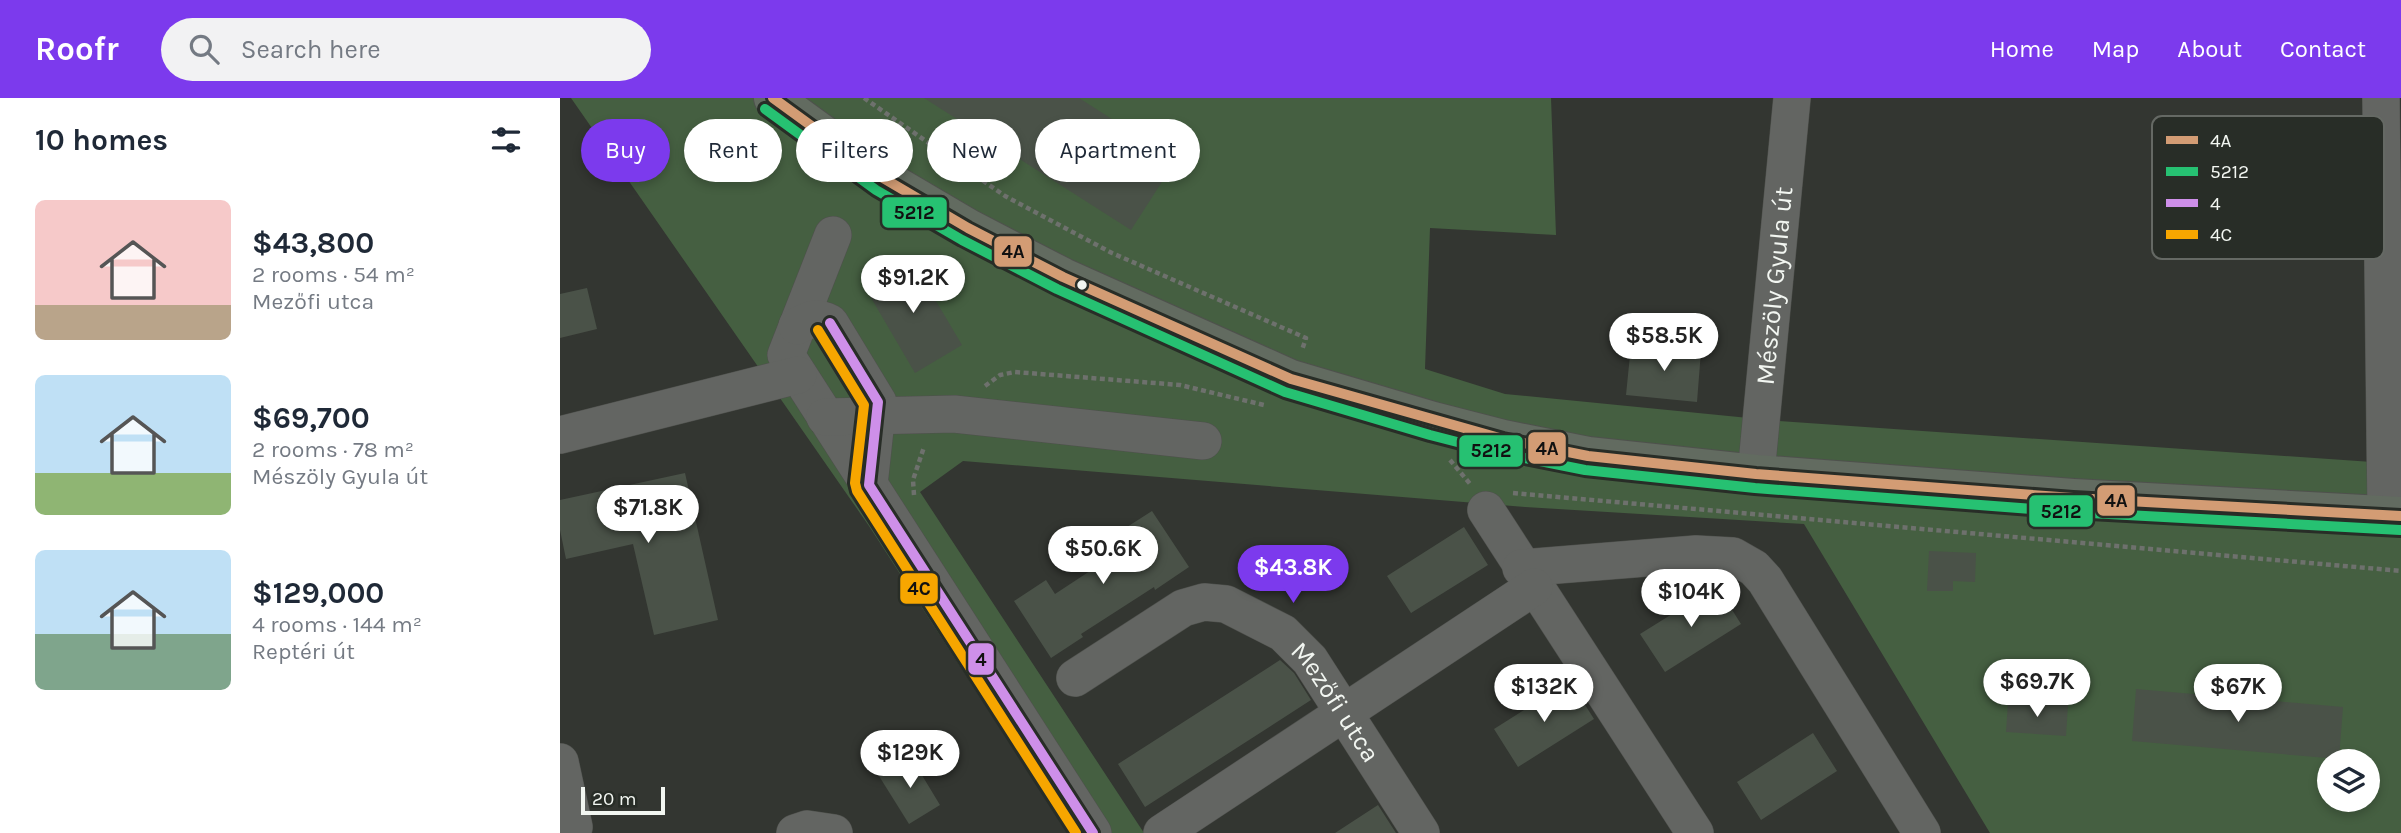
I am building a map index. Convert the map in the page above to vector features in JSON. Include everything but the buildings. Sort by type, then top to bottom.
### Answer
[{"type":"main road","points":[[773,98],[883,178],[968,228],[1063,277],[1291,379],[1375,405],[1503,439],[1588,456],[1756,474],[2073,498],[2393,515]]},
{"type":"street","name":"Mészöly Gyula út","points":[[1756,474],[1792,98]]},
{"type":"street","points":[[2381,98],[2392,158],[2393,515]]},
{"type":"street","points":[[833,234],[794,352],[825,417],[1093,833]]},
{"type":"street","points":[[560,435],[794,352],[812,318],[820,318],[830,323],[878,402],[869,485]]},
{"type":"street","points":[[825,417],[954,414],[1203,441]]},
{"type":"street","points":[[1486,510],[1695,833]]},
{"type":"street","points":[[1161,833],[1344,712],[1528,577],[1696,554],[1733,556],[1754,568],[1765,580],[1922,833]]},
{"type":"street","name":"Mezőfi utca","points":[[1075,678],[1183,608],[1204,602],[1226,604],[1283,633],[1310,660],[1421,833]]},
{"type":"street","points":[[560,762],[577,831]]},
{"type":"street","points":[[795,833],[807,829],[834,833]]},
{"type":"path","points":[[864,98],[1005,196],[1112,253],[1306,338]]},
{"type":"path","points":[[954,414],[1000,375],[1015,372],[1180,385],[1276,408]]},
{"type":"green space","points":[[571,98],[1551,98],[1556,235],[1430,228],[1425,369],[1505,394],[1779,421],[2401,464],[2401,833],[1990,833],[1804,524],[1525,507],[963,461],[920,492],[1144,833],[1068,833],[869,526],[629,182],[670,182],[670,119],[586,119]]},
{"type":"transit line","name":"4A","points":[[773,98],[883,178],[968,228],[1063,277],[1291,379],[1503,439],[1588,456],[1756,474],[2073,498],[2401,516]]},
{"type":"transit line","name":"5212","points":[[765,109],[876,190],[962,240],[1057,289],[1285,392],[1430,435],[1500,453],[1585,470],[1755,488],[2072,512],[2400,530]]},
{"type":"transit line","name":"4","points":[[830,323],[878,402],[869,485]]},
{"type":"transit line","name":"4C","points":[[818,330],[864,405],[855,483],[857,491],[1076,833]]},
{"type":"transit line","name":"4","points":[[869,485],[1093,833]]}]
